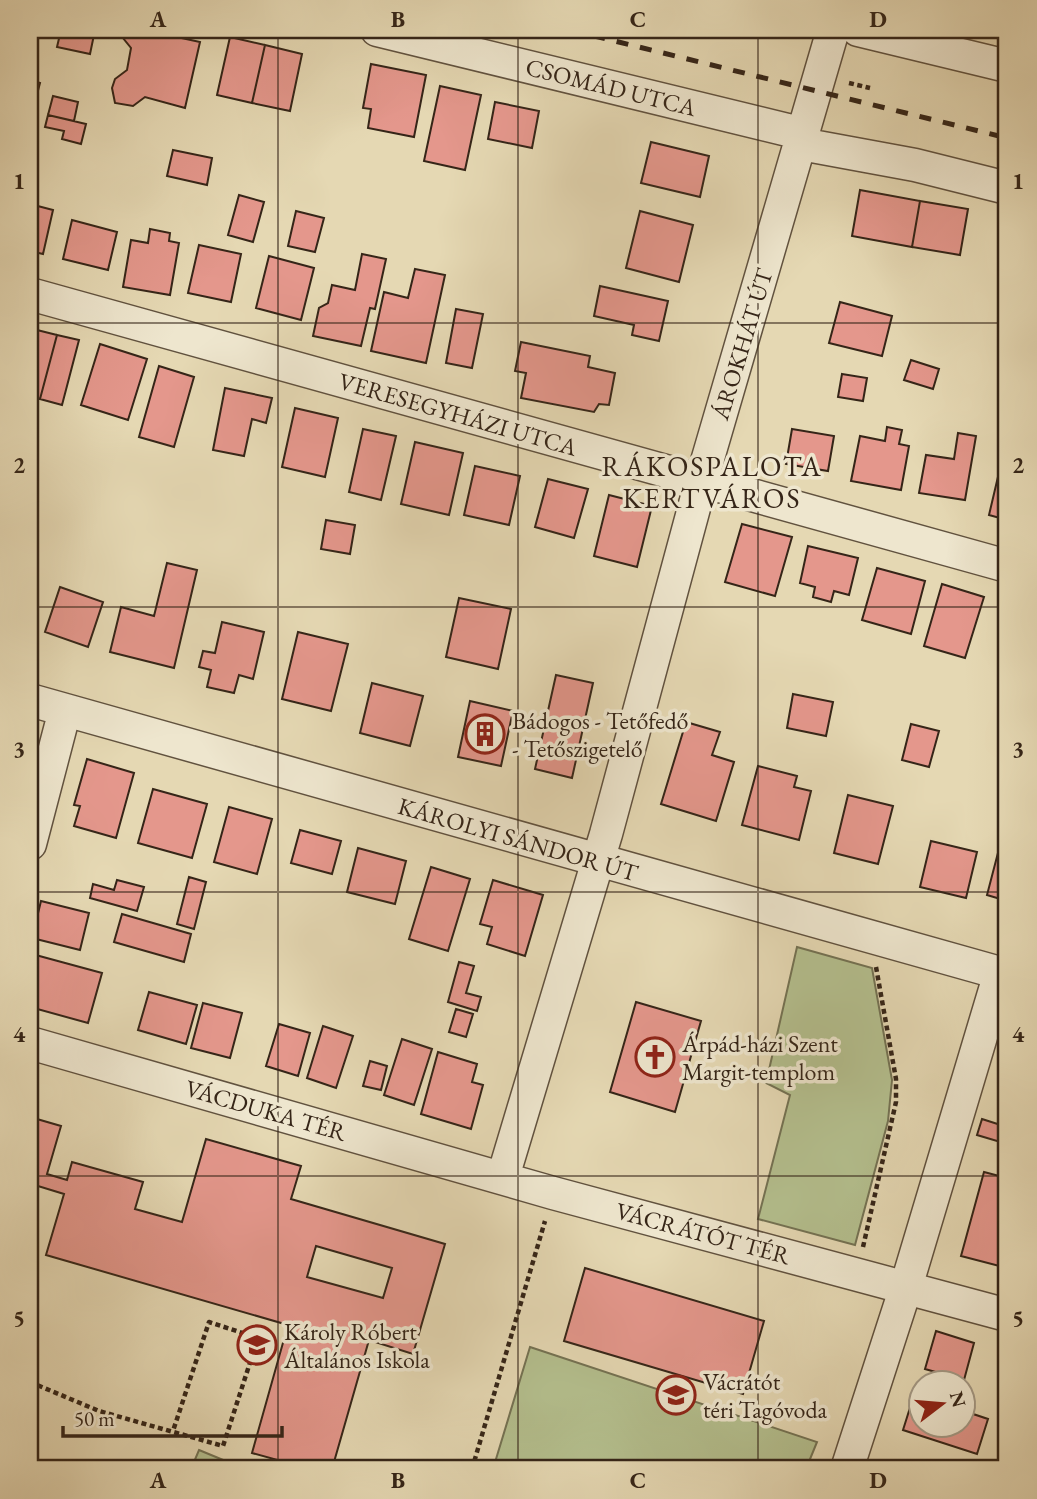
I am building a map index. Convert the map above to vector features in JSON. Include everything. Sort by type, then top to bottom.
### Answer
[{"type":"street","name":"CSOMÁD UTCA","points":[[377,30],[1007,188]]},
{"type":"street","name":"ÁROKHÁT ÚT","points":[[598,861],[701,482],[833,30]]},
{"type":"street","points":[[858,30],[1007,66]]},
{"type":"street","name":"VERESEGYHÁZI UTCA","points":[[30,294],[1007,566]]},
{"type":"street","name":"KÁROLYI SÁNDOR ÚT","points":[[30,700],[1004,974]]},
{"type":"street","points":[[30,844],[65,710]]},
{"type":"street","points":[[503,1177],[598,861]]},
{"type":"street","points":[[852,1468],[1004,974]]},
{"type":"street","name":"VÁCDUKA TÉR","points":[[30,1043],[503,1177]]},
{"type":"street","name":"VÁCRÁTÓT TÉR","points":[[503,1177],[553,1194],[1007,1315]]},
{"type":"path","points":[[857,1275],[896,1102],[896,1079],[870,936]]},
{"type":"path","points":[[471,1469],[553,1194]]},
{"type":"path","points":[[30,1382],[99,1410],[223,1446],[258,1338],[209,1322],[173,1431]]},
{"type":"path","points":[[30,1406],[37,1386]]},
{"type":"green space","points":[[797,947],[872,968],[892,1080],[888,1121],[855,1245],[758,1219],[790,1095],[766,1083]]},
{"type":"green space","points":[[530,1347],[817,1442],[806,1469],[493,1469]]},
{"type":"green space","points":[[199,1450],[245,1469],[191,1469]]},
{"type":"building","points":[[61,30],[95,30],[90,54],[57,47]]},
{"type":"building","points":[[125,30],[165,30],[168,35],[200,42],[185,108],[145,97],[133,106],[115,103],[112,88],[115,79],[127,70],[131,48],[123,38]]},
{"type":"building","points":[[230,37],[265,45],[252,103],[217,95]]},
{"type":"building","points":[[265,45],[302,54],[290,111],[252,103]]},
{"type":"building","points":[[371,64],[426,75],[414,137],[368,128],[371,109],[363,108]]},
{"type":"building","points":[[30,80],[40,83],[33,110],[30,109]]},
{"type":"building","points":[[440,86],[481,95],[465,170],[424,161]]},
{"type":"building","points":[[53,96],[78,102],[74,121],[48,115]]},
{"type":"building","points":[[495,102],[539,111],[532,148],[488,139]]},
{"type":"building","points":[[48,115],[86,124],[81,144],[62,139],[64,131],[45,127]]},
{"type":"building","points":[[651,142],[709,156],[700,197],[641,183]]},
{"type":"building","points":[[173,150],[212,158],[207,185],[167,176]]},
{"type":"building","points":[[860,190],[920,201],[912,247],[852,236]]},
{"type":"building","points":[[239,195],[264,202],[253,242],[228,235]]},
{"type":"building","points":[[920,201],[968,209],[960,255],[912,247]]},
{"type":"building","points":[[30,204],[53,210],[43,254],[30,251]]},
{"type":"building","points":[[296,211],[324,218],[315,252],[288,246]]},
{"type":"building","points":[[640,211],[693,225],[679,282],[626,268]]},
{"type":"building","points":[[72,220],[117,232],[108,270],[63,259]]},
{"type":"building","points":[[150,229],[170,233],[169,241],[179,243],[170,295],[123,287],[131,240],[148,243]]},
{"type":"building","points":[[199,245],[241,254],[231,302],[188,293]]},
{"type":"building","points":[[362,254],[386,259],[375,309],[370,308],[361,346],[313,336],[319,308],[328,303],[332,285],[355,290]]},
{"type":"building","points":[[269,256],[314,268],[301,320],[256,308]]},
{"type":"building","points":[[415,269],[445,275],[426,363],[371,351],[384,292],[408,298]]},
{"type":"building","points":[[600,286],[668,301],[659,341],[632,335],[634,325],[594,316]]},
{"type":"building","points":[[840,302],[892,316],[882,356],[829,343]]},
{"type":"building","points":[[456,309],[483,314],[472,368],[446,363]]},
{"type":"building","points":[[33,329],[57,335],[40,399],[30,397],[30,342]]},
{"type":"building","points":[[57,335],[79,340],[62,405],[40,399]]},
{"type":"building","points":[[521,342],[590,356],[588,367],[615,373],[609,405],[599,404],[594,412],[521,398],[526,373],[515,371]]},
{"type":"building","points":[[100,344],[147,359],[128,420],[81,405]]},
{"type":"building","points":[[911,360],[939,369],[933,389],[904,380]]},
{"type":"building","points":[[159,366],[194,377],[174,447],[139,437]]},
{"type":"building","points":[[842,374],[867,378],[863,401],[838,397]]},
{"type":"building","points":[[225,388],[272,398],[266,423],[252,419],[244,456],[213,450]]},
{"type":"building","points":[[295,408],[338,418],[325,477],[282,467]]},
{"type":"building","points":[[887,427],[902,430],[899,444],[909,446],[901,490],[851,481],[860,436],[885,441]]},
{"type":"building","points":[[363,429],[396,436],[381,500],[349,492]]},
{"type":"building","points":[[792,429],[834,436],[828,471],[786,464]]},
{"type":"building","points":[[958,433],[976,436],[965,500],[919,493],[926,455],[954,459]]},
{"type":"building","points":[[415,442],[463,453],[449,515],[401,504]]},
{"type":"building","points":[[1005,447],[1007,448],[1007,520],[989,515]]},
{"type":"building","points":[[475,466],[520,476],[509,525],[464,515]]},
{"type":"building","points":[[548,479],[588,489],[574,538],[535,527]]},
{"type":"building","points":[[609,495],[652,506],[637,567],[594,556]]},
{"type":"building","points":[[326,520],[355,525],[350,554],[321,549]]},
{"type":"building","points":[[742,524],[792,537],[775,596],[725,582]]},
{"type":"building","points":[[808,546],[858,558],[849,595],[834,591],[831,602],[813,597],[815,587],[800,583]]},
{"type":"building","points":[[167,563],[197,570],[174,668],[110,652],[121,607],[154,616]]},
{"type":"building","points":[[877,568],[925,581],[911,634],[862,620]]},
{"type":"building","points":[[942,584],[984,597],[965,658],[924,646]]},
{"type":"building","points":[[60,587],[103,602],[88,647],[45,632]]},
{"type":"building","points":[[459,598],[511,609],[498,669],[446,657]]},
{"type":"building","points":[[222,622],[264,632],[253,679],[239,675],[234,693],[207,687],[211,670],[199,667],[203,651],[215,653]]},
{"type":"building","points":[[298,632],[348,644],[331,711],[282,699]]},
{"type":"building","points":[[556,675],[593,683],[572,778],[535,769]]},
{"type":"building","points":[[372,683],[423,696],[410,746],[360,733]]},
{"type":"building","points":[[793,694],[833,702],[826,736],[787,728]]},
{"type":"building","name":"Bádogos - Tetőfedő - Tetőszigetelő","points":[[470,701],[513,711],[501,766],[458,757]]},
{"type":"building","points":[[686,722],[720,732],[712,755],[734,762],[716,821],[661,804]]},
{"type":"building","points":[[911,724],[939,731],[929,767],[902,760]]},
{"type":"building","points":[[87,759],[134,773],[116,838],[74,826],[80,806],[74,805]]},
{"type":"building","points":[[758,766],[797,776],[794,787],[811,791],[799,840],[742,825]]},
{"type":"building","points":[[153,789],[207,804],[192,858],[138,843]]},
{"type":"building","points":[[848,795],[893,806],[878,864],[834,853]]},
{"type":"building","points":[[229,807],[272,819],[257,874],[214,862]]},
{"type":"building","points":[[300,830],[341,841],[332,874],[291,863]]},
{"type":"building","points":[[931,841],[977,852],[966,898],[920,887]]},
{"type":"building","points":[[1000,845],[1007,846],[1007,901],[987,895]]},
{"type":"building","points":[[358,848],[406,861],[395,904],[347,892]]},
{"type":"building","points":[[431,867],[470,879],[448,951],[409,939]]},
{"type":"building","points":[[189,877],[206,882],[194,929],[177,924]]},
{"type":"building","points":[[117,880],[144,887],[137,911],[90,898],[93,884],[114,890]]},
{"type":"building","points":[[493,880],[543,895],[525,956],[487,944],[492,927],[480,924]]},
{"type":"building","points":[[41,901],[89,913],[80,950],[32,938]]},
{"type":"building","points":[[122,914],[191,934],[184,962],[114,942]]},
{"type":"building","points":[[32,954],[102,973],[88,1023],[30,1007]]},
{"type":"building","points":[[459,962],[474,966],[466,993],[481,997],[477,1011],[448,1002]]},
{"type":"building","points":[[149,992],[197,1005],[186,1044],[138,1030]]},
{"type":"building","name":"Árpád-házi Szent Margit-templom","points":[[636,1002],[701,1021],[675,1112],[610,1092]]},
{"type":"building","points":[[203,1003],[242,1013],[230,1058],[191,1048]]},
{"type":"building","points":[[456,1009],[473,1014],[466,1037],[449,1032]]},
{"type":"building","points":[[279,1024],[310,1033],[298,1076],[266,1066]]},
{"type":"building","points":[[323,1026],[353,1036],[336,1088],[307,1078]]},
{"type":"building","points":[[402,1039],[432,1049],[414,1105],[384,1095]]},
{"type":"building","points":[[438,1052],[477,1064],[472,1082],[483,1085],[471,1129],[421,1114]]},
{"type":"building","points":[[370,1061],[387,1066],[381,1090],[363,1086]]},
{"type":"building","points":[[30,1117],[61,1126],[47,1174],[67,1180],[72,1162],[143,1182],[135,1209],[182,1222],[206,1139],[301,1166],[291,1199],[445,1244],[413,1354],[369,1340],[332,1469],[310,1469],[252,1453],[288,1325],[46,1255],[64,1194],[38,1186],[30,1216]],"holes":[[[316,1246],[392,1268],[383,1298],[307,1277]]]},
{"type":"building","points":[[982,1119],[1007,1127],[1007,1144],[977,1135]]},
{"type":"building","points":[[984,1172],[1007,1178],[1007,1268],[961,1256]]},
{"type":"building","name":"Vácrátót téri Tagóvoda","points":[[585,1268],[764,1321],[743,1394],[564,1341]]},
{"type":"building","points":[[936,1331],[974,1343],[967,1370],[925,1369]]},
{"type":"building","points":[[908,1414],[908,1432],[903,1430]]},
{"type":"building","points":[[978,1416],[988,1419],[977,1454],[934,1440],[978,1440]]},
{"type":"building","points":[[1007,1424],[1007,1449],[999,1446]]},
{"type":"railway","points":[[570,30],[1007,138]]},
{"type":"place","name":"Bádogos - Tetőfedő - Tetőszigetelő","points":[[485,734]]},
{"type":"place","name":"Árpád-házi Szent Margit-templom","points":[[655,1057]]},
{"type":"place","name":"Károly Róbert Általános Iskola","points":[[257,1345]]},
{"type":"place","name":"Vácrátót téri Tagóvoda","points":[[676,1395]]},
{"type":"district","name":"RÁKOSPALOTA KERTVÁROS","points":[[712,482]]}]
